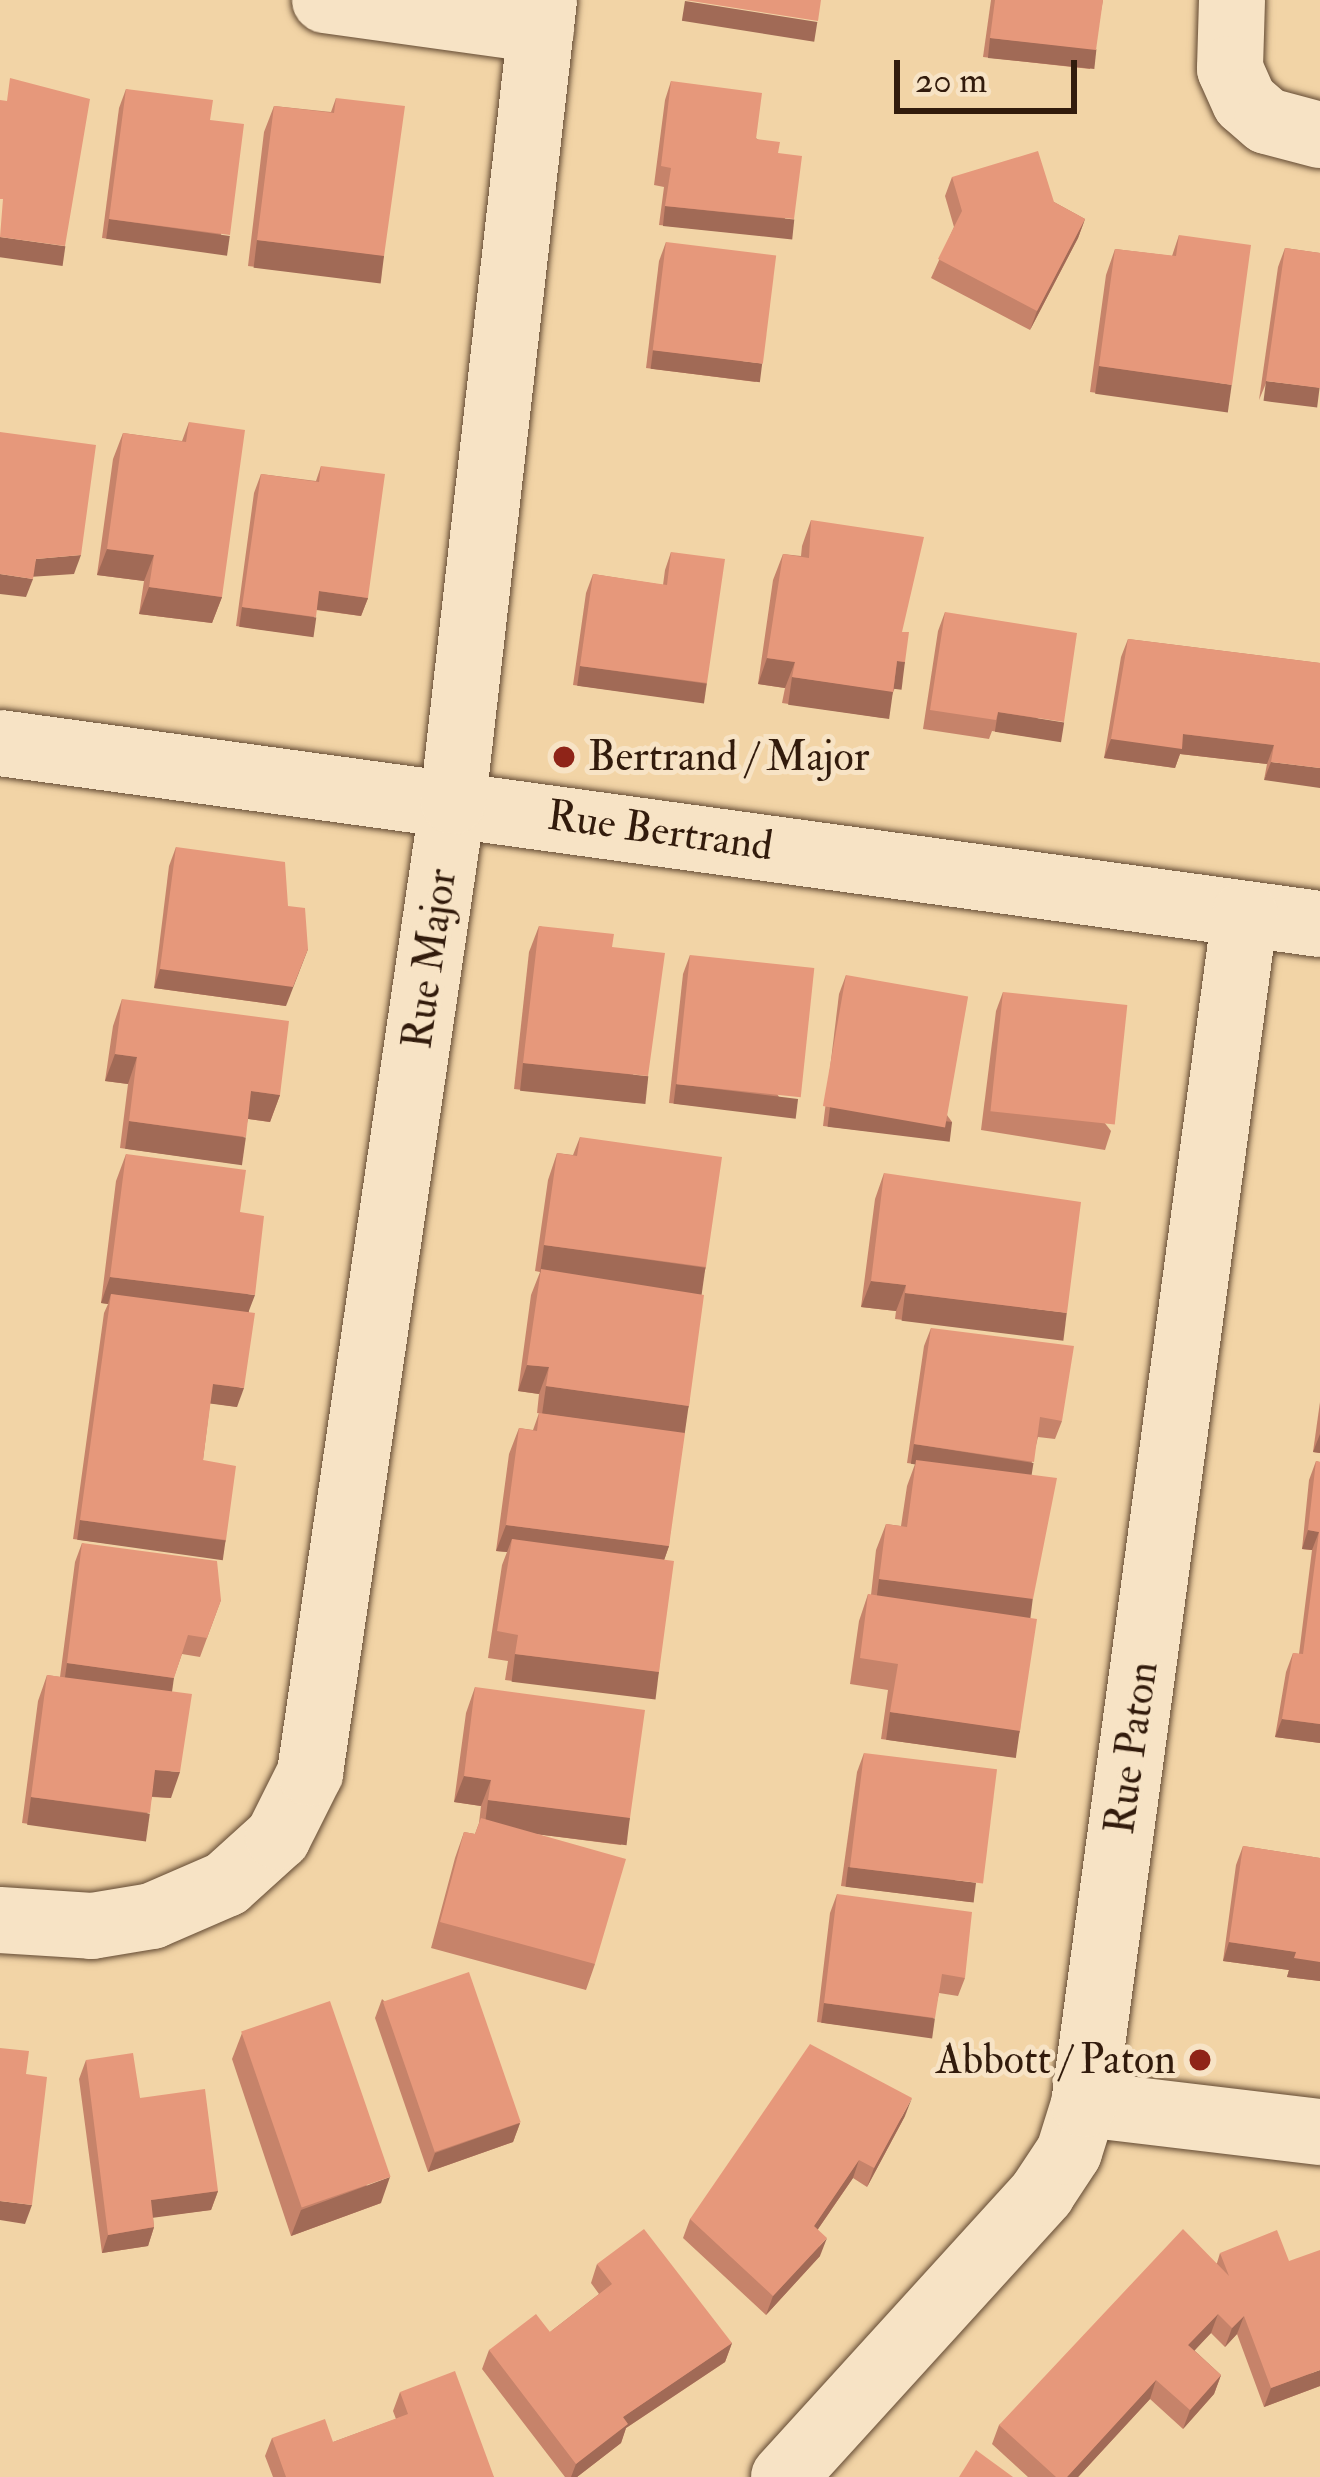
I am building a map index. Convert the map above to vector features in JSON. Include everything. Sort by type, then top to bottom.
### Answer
[{"type":"street","points":[[325,0],[543,15]]},
{"type":"street","points":[[1232,0],[1230,69],[1245,102],[1267,121],[1320,135]]},
{"type":"street","name":"Rue Major","points":[[0,1920],[92,1926],[152,1916],[226,1885],[278,1837],[310,1773],[453,801],[543,15]]},
{"type":"street","name":"Rue Bertrand","points":[[0,743],[453,801],[1320,924]]},
{"type":"street","name":"Rue Paton","points":[[784,2477],[1042,2193],[1070,2152],[1084,2104],[1245,914]]},
{"type":"street","points":[[1084,2104],[1320,2132]]},
{"type":"building","points":[[685,0],[821,0],[818,21]]},
{"type":"building","points":[[995,0],[1103,0],[1096,50],[990,38]]},
{"type":"building","points":[[10,78],[90,99],[65,246],[0,237],[0,100],[7,101]]},
{"type":"building","points":[[671,81],[762,93],[756,139],[780,142],[778,153],[802,156],[794,219],[665,206],[671,168],[661,166]]},
{"type":"building","points":[[126,89],[213,100],[210,120],[244,124],[230,235],[109,219]]},
{"type":"building","points":[[336,98],[405,106],[384,256],[257,240],[274,106],[334,113]]},
{"type":"building","points":[[1038,151],[1054,202],[1085,219],[1037,311],[938,259],[962,211],[952,177]]},
{"type":"building","points":[[1179,235],[1251,245],[1232,385],[1099,366],[1115,249],[1176,256]]},
{"type":"building","points":[[666,242],[776,256],[763,364],[653,350]]},
{"type":"building","points":[[1285,248],[1320,253],[1320,388],[1266,381]]},
{"type":"building","points":[[189,422],[245,430],[222,597],[149,587],[154,555],[107,549],[123,433],[186,442]]},
{"type":"building","points":[[0,432],[96,445],[81,555],[36,559],[33,579],[0,574]]},
{"type":"building","points":[[321,466],[385,474],[368,598],[319,591],[316,617],[242,607],[261,474],[319,482]]},
{"type":"building","points":[[811,520],[924,537],[902,632],[909,632],[905,662],[897,661],[893,692],[792,677],[795,662],[767,658],[783,554],[809,558]]},
{"type":"building","points":[[671,552],[725,559],[707,683],[580,666],[593,574],[667,585]]},
{"type":"building","points":[[945,612],[1077,633],[1064,722],[998,712],[996,720],[930,710]]},
{"type":"building","points":[[1128,639],[1320,663],[1320,768],[1271,762],[1274,745],[1183,734],[1182,749],[1111,739]]},
{"type":"building","points":[[176,847],[285,862],[288,906],[305,908],[308,949],[293,987],[160,969]]},
{"type":"building","points":[[539,926],[614,934],[612,947],[665,953],[648,1076],[523,1063]]},
{"type":"building","points":[[690,955],[814,968],[801,1097],[676,1084]]},
{"type":"building","points":[[846,975],[968,997],[945,1128],[823,1106]]},
{"type":"building","points":[[1003,992],[1127,1005],[1115,1124],[990,1111]]},
{"type":"building","points":[[122,999],[289,1021],[280,1095],[251,1091],[246,1137],[129,1121],[137,1057],[115,1054]]},
{"type":"building","points":[[580,1137],[722,1157],[706,1267],[544,1245],[557,1153],[577,1156]]},
{"type":"building","points":[[126,1154],[246,1170],[240,1212],[264,1216],[255,1295],[110,1277]]},
{"type":"building","points":[[884,1173],[1081,1202],[1067,1313],[905,1293],[906,1285],[871,1281]]},
{"type":"building","points":[[541,1269],[704,1295],[689,1406],[546,1386],[549,1367],[527,1365]]},
{"type":"building","points":[[111,1294],[255,1313],[244,1388],[213,1384],[203,1460],[236,1466],[226,1540],[80,1520]]},
{"type":"building","points":[[931,1328],[1074,1346],[1062,1421],[1040,1417],[1034,1462],[914,1444]]},
{"type":"building","points":[[539,1413],[685,1433],[669,1546],[506,1525],[519,1428],[537,1431]]},
{"type":"building","points":[[916,1460],[1057,1478],[1033,1599],[879,1579],[886,1524],[907,1527]]},
{"type":"building","points":[[1316,1461],[1320,1462],[1320,1724],[1282,1719],[1293,1653],[1303,1654],[1319,1532],[1308,1530]]},
{"type":"building","points":[[512,1539],[674,1561],[659,1672],[515,1654],[518,1635],[497,1631]]},
{"type":"building","points":[[82,1543],[217,1561],[221,1600],[207,1638],[188,1635],[174,1678],[67,1663]]},
{"type":"building","points":[[868,1594],[1037,1619],[1020,1731],[890,1712],[898,1664],[860,1658]]},
{"type":"building","points":[[47,1675],[192,1694],[180,1772],[155,1770],[150,1813],[31,1797]]},
{"type":"building","points":[[475,1687],[645,1710],[630,1818],[488,1800],[491,1780],[464,1776]]},
{"type":"building","points":[[864,1753],[997,1769],[983,1883],[850,1867]]},
{"type":"building","points":[[481,1818],[626,1859],[595,1964],[440,1922],[464,1832],[475,1834]]},
{"type":"building","points":[[1243,1846],[1320,1858],[1320,1962],[1294,1958],[1296,1952],[1229,1942]]},
{"type":"building","points":[[837,1894],[972,1912],[965,1978],[942,1974],[935,2018],[824,2003]]},
{"type":"building","points":[[469,1972],[521,2122],[435,2152],[383,2002]]},
{"type":"building","points":[[330,2001],[391,2177],[302,2207],[241,2032]]},
{"type":"building","points":[[810,2044],[912,2098],[874,2168],[859,2160],[814,2226],[827,2238],[773,2296],[690,2219]]},
{"type":"building","points":[[0,2048],[29,2051],[26,2074],[47,2077],[32,2205],[0,2201]]},
{"type":"building","points":[[133,2053],[140,2098],[205,2089],[218,2191],[151,2200],[154,2227],[108,2235],[86,2060]]},
{"type":"building","points":[[644,2229],[732,2343],[623,2417],[628,2424],[576,2464],[489,2350],[536,2314],[550,2332],[612,2284],[597,2264]]},
{"type":"building","points":[[1183,2229],[1229,2276],[1220,2253],[1277,2230],[1289,2261],[1320,2250],[1320,2370],[1271,2388],[1244,2316],[1232,2328],[1218,2314],[1188,2345],[1221,2375],[1190,2410],[1156,2380],[1067,2477],[1056,2477],[999,2425]]},
{"type":"building","points":[[455,2371],[494,2477],[286,2477],[272,2438],[325,2419],[333,2442],[408,2414],[400,2392]]},
{"type":"building","points":[[976,2450],[1013,2477],[959,2477]]},
{"type":"place","name":"Bertrand / Major","points":[[564,757]]},
{"type":"place","name":"Abbott / Paton","points":[[1200,2060]]}]
